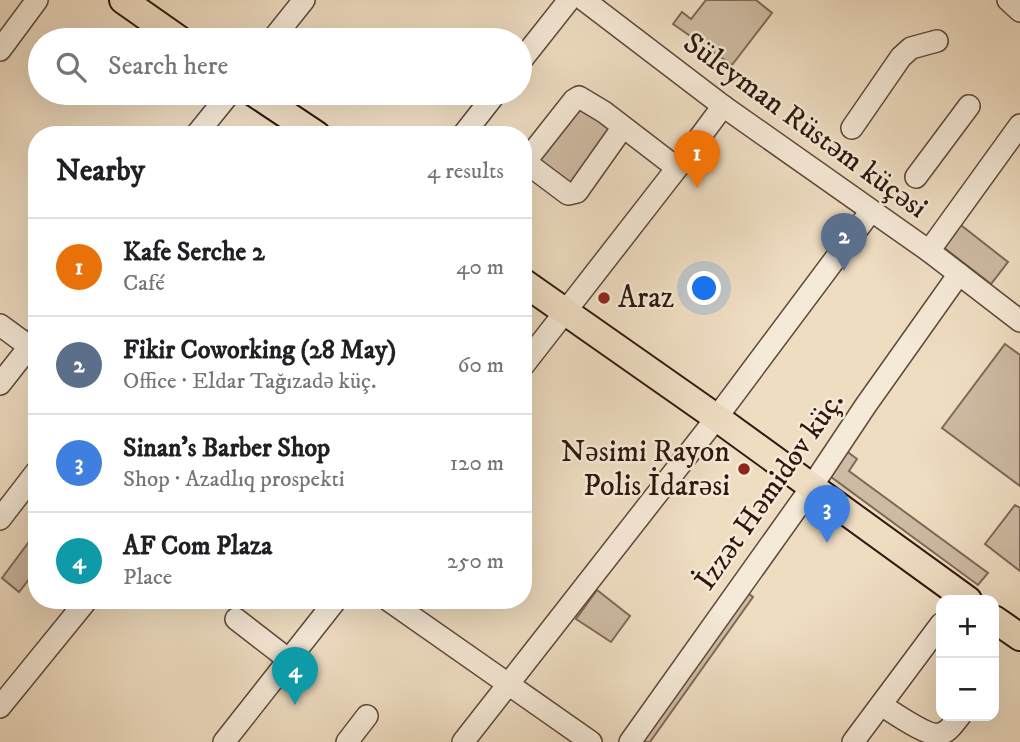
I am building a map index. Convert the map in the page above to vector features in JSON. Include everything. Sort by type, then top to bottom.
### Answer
[{"type":"main road","points":[[123,0],[163,28]]},
{"type":"main road","points":[[272,105],[304,126]]},
{"type":"main road","points":[[532,289],[717,418],[958,595]]},
{"type":"main road","points":[[999,622],[1020,637]]},
{"type":"street","points":[[0,50],[37,0]]},
{"type":"street","points":[[282,28],[304,0]]},
{"type":"street","points":[[532,47],[569,0]]},
{"type":"street","name":"Süleyman Rüstəm küçəsi","points":[[584,0],[723,106],[929,251],[1020,321]]},
{"type":"street","points":[[1007,0],[1020,11]]},
{"type":"street","points":[[852,128],[901,57],[911,48],[937,41]]},
{"type":"street","points":[[532,152],[579,97],[677,168]]},
{"type":"street","points":[[204,126],[221,105]]},
{"type":"street","points":[[470,126],[487,105]]},
{"type":"street","points":[[532,355],[723,106]]},
{"type":"street","points":[[916,177],[969,106]]},
{"type":"street","points":[[929,251],[1020,125]]},
{"type":"street","points":[[532,167],[568,194],[577,192],[623,127]]},
{"type":"street","points":[[463,742],[717,418],[871,211]]},
{"type":"street","name":"İzzət Həmidov küç.","points":[[630,742],[959,275]]},
{"type":"street","points":[[0,325],[28,341]]},
{"type":"street","points":[[0,384],[28,352]]},
{"type":"street","points":[[0,519],[28,483]]},
{"type":"street","points":[[0,707],[80,609]]},
{"type":"street","points":[[224,742],[329,609]]},
{"type":"street","points":[[401,609],[591,742]]},
{"type":"street","points":[[236,619],[289,660]]},
{"type":"street","points":[[853,742],[936,631]]},
{"type":"street","points":[[881,705],[929,734],[939,735],[949,730],[956,721]]},
{"type":"street","points":[[347,742],[367,716]]},
{"type":"shaded area","points":[[706,0],[756,0],[772,13],[732,65],[673,24],[682,12],[691,19]]},
{"type":"shaded area","points":[[583,106],[615,131],[570,188],[538,162]]},
{"type":"shaded area","points":[[957,222],[1008,262],[991,284],[938,243]]},
{"type":"shaded area","points":[[1005,344],[1020,355],[1020,486],[942,428]]},
{"type":"shaded area","points":[[845,450],[857,459],[849,471],[988,573],[978,585],[827,474]]},
{"type":"shaded area","points":[[1015,505],[1020,508],[1020,571],[985,544]]},
{"type":"shaded area","points":[[28,543],[28,580],[19,592],[2,578]]},
{"type":"shaded area","points":[[741,588],[753,597],[650,742],[629,742]]},
{"type":"shaded area","points":[[597,590],[630,616],[611,642],[576,619]]},
{"type":"place","name":"Kafe Serche 2","points":[[697,188]]},
{"type":"place","name":"Fikir Coworking (28 May)","points":[[844,271]]},
{"type":"place","name":"Araz","points":[[604,298]]},
{"type":"place","name":"Nəsimi Rayon Polis İdarəsi","points":[[744,469]]},
{"type":"place","name":"Sinan's Barber Shop","points":[[827,543]]},
{"type":"place","name":"AF Com Plaza","points":[[295,705]]}]
